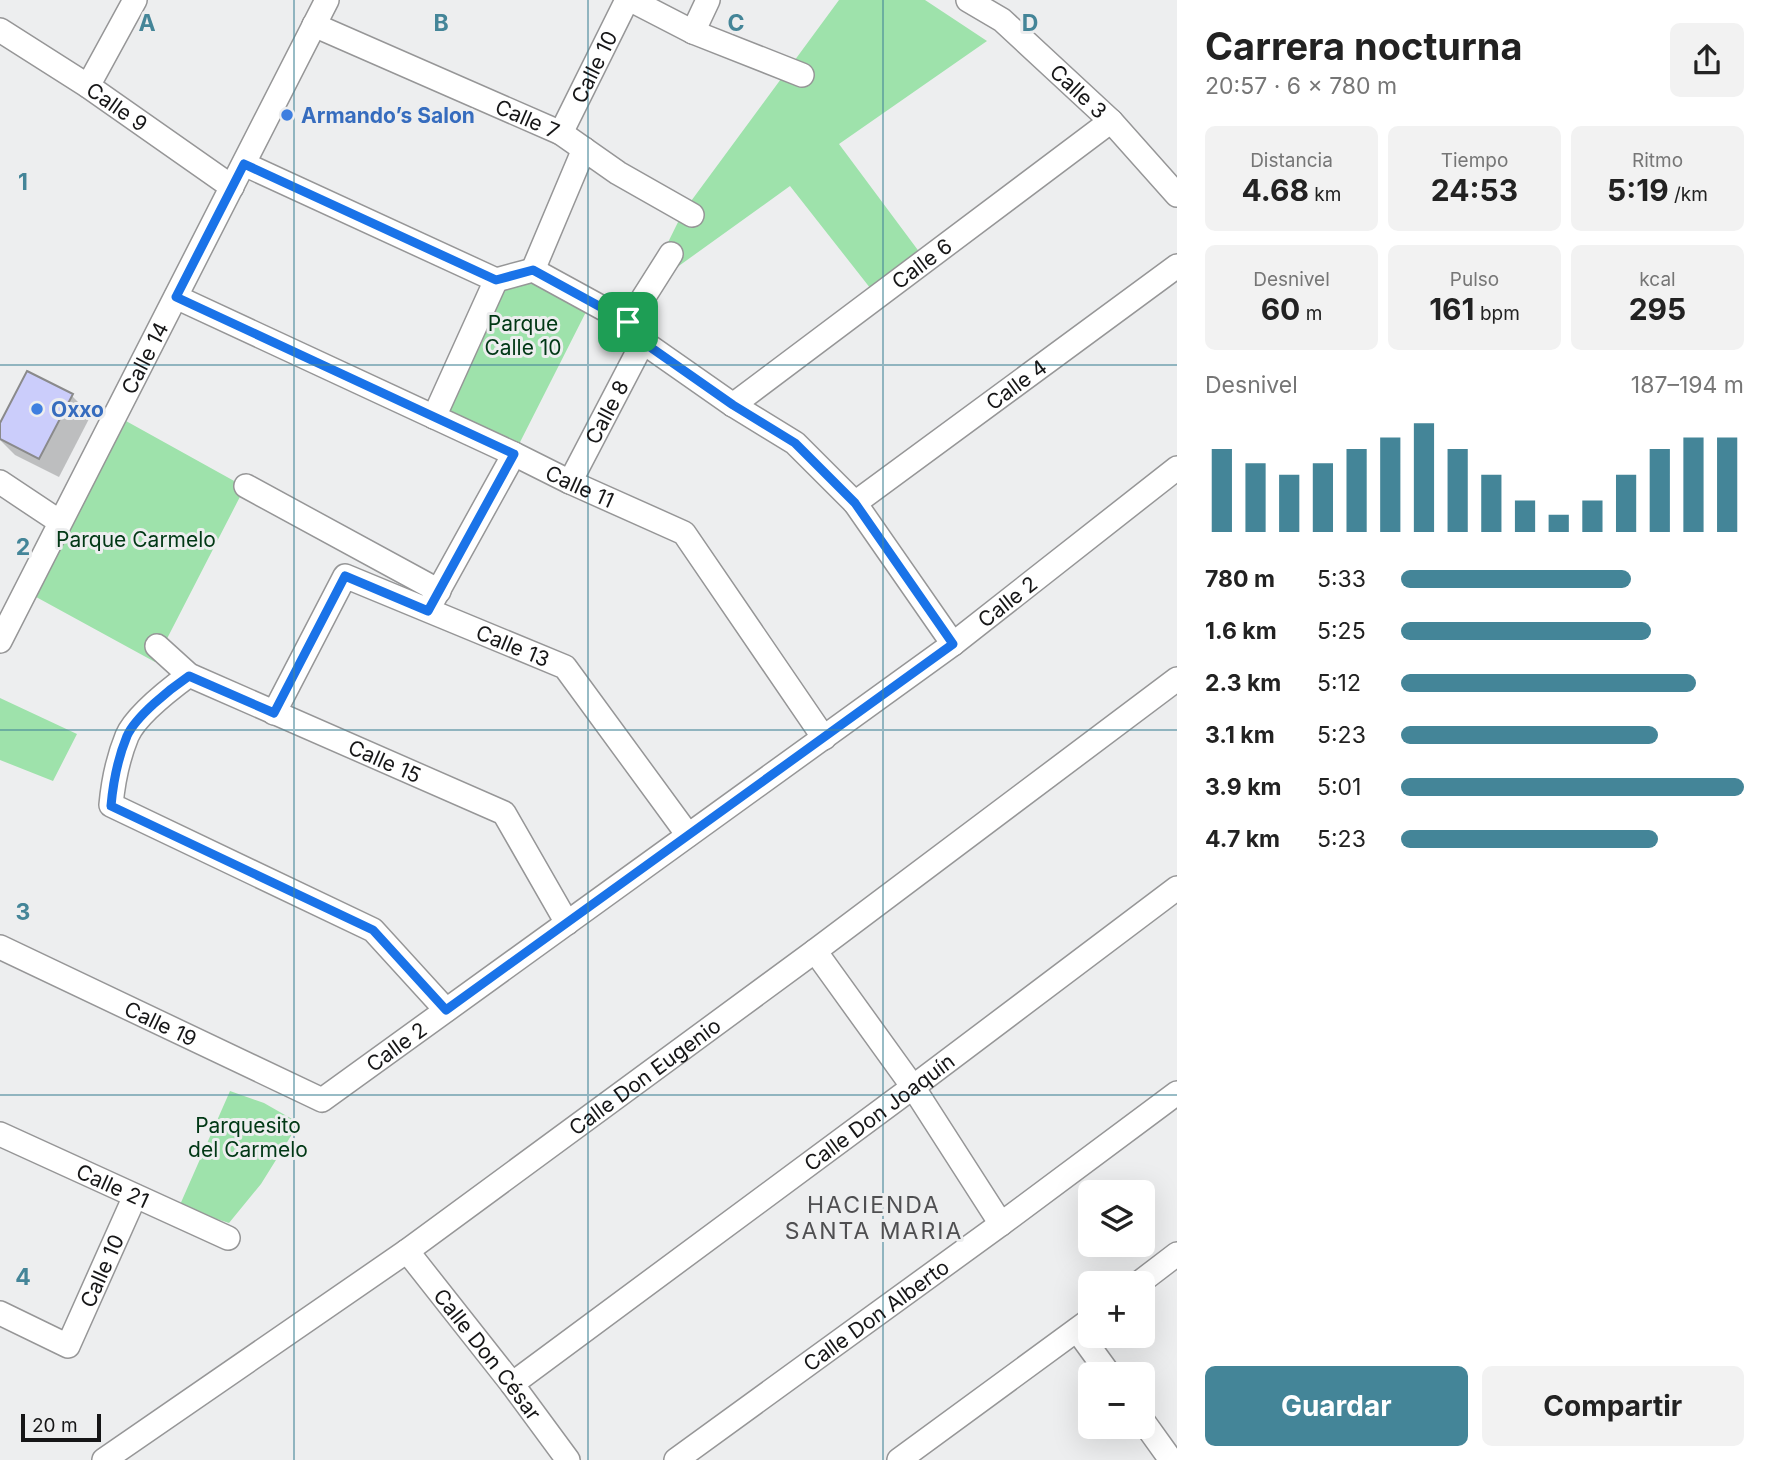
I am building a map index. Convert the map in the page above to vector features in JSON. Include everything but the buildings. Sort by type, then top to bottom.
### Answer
[{"type":"street","points":[[88,86],[135,0]]},
{"type":"street","name":"Calle 14","points":[[0,640],[327,0]]},
{"type":"street","points":[[629,0],[693,32],[802,75]]},
{"type":"street","name":"Calle 10","points":[[561,133],[629,0]]},
{"type":"street","points":[[693,32],[708,0]]},
{"type":"street","name":"Calle 3","points":[[968,0],[1002,20],[1111,121],[1177,195]]},
{"type":"street","name":"Calle 7","points":[[314,25],[561,133],[618,173],[692,215]]},
{"type":"street","name":"Calle 9","points":[[0,30],[88,86],[232,187]]},
{"type":"street","name":"Calle 6","points":[[733,405],[1111,121]]},
{"type":"street","points":[[533,270],[584,149]]},
{"type":"street","points":[[244,164],[496,280],[533,270],[628,322],[643,342],[733,405],[795,443],[855,503],[953,644]]},
{"type":"street","points":[[628,322],[671,254]]},
{"type":"street","name":"Calle 4","points":[[855,503],[1177,266]]},
{"type":"street","points":[[434,417],[496,280]]},
{"type":"street","name":"Calle 11","points":[[176,297],[684,533],[824,738]]},
{"type":"street","name":"Calle 8","points":[[570,482],[643,342]]},
{"type":"street","points":[[433,601],[514,454]]},
{"type":"street","name":"Calle 2","points":[[322,1100],[953,644],[1177,468]]},
{"type":"street","points":[[0,482],[60,522]]},
{"type":"street","name":"Calle 13","points":[[246,486],[433,601],[565,667],[688,835]]},
{"type":"street","name":"Calle 13","points":[[274,713],[345,576],[433,601]]},
{"type":"street","name":"Calle 15","points":[[157,646],[189,676],[504,813],[567,923]]},
{"type":"street","points":[[189,676],[161,696],[128,734],[113,786],[111,806],[373,930],[446,1010]]},
{"type":"street","name":"Calle Don Eugenio","points":[[104,1460],[407,1251],[815,951],[1177,679]]},
{"type":"street","name":"Calle Don Joaquín","points":[[512,1384],[914,1087],[1177,888]]},
{"type":"street","name":"Calle 19","points":[[0,947],[322,1100]]},
{"type":"street","points":[[815,951],[914,1087],[1001,1224]]},
{"type":"street","name":"Calle Don Alberto","points":[[676,1460],[1177,1093]]},
{"type":"street","name":"Calle 21","points":[[0,1134],[228,1238]]},
{"type":"street","name":"Calle 10","points":[[0,1313],[68,1346],[135,1196]]},
{"type":"street","name":"Calle Don César","points":[[407,1251],[512,1384],[566,1459]]},
{"type":"street","points":[[1155,1271],[1177,1254]]},
{"type":"street","points":[[899,1460],[1078,1329]]},
{"type":"street","points":[[1155,1438],[1171,1460]]},
{"type":"green space","points":[[839,0],[925,0],[987,41],[839,144],[926,261],[878,298],[790,186],[644,291],[683,212]]},
{"type":"green space","name":"Parque Calle 10","points":[[504,269],[588,308],[514,454],[434,417]]},
{"type":"green space","name":"Parque Carmelo","points":[[117,416],[245,487],[155,662],[27,592]]},
{"type":"green space","points":[[0,698],[77,734],[53,781],[0,760]]},
{"type":"green space","name":"Parquesito del Carmelo","points":[[230,1091],[264,1103],[299,1123],[261,1184],[229,1223],[179,1207]]},
{"type":"place","name":"Armando’s Salon","points":[[287,115]]},
{"type":"place","name":"Oxxo","points":[[37,409]]},
{"type":"district","name":"HACIENDA SANTA MARIA","points":[[874,1218]]},
{"type":"route","points":[[244,164],[496,280],[533,270],[628,322],[643,342],[733,405],[795,443],[855,503],[953,644],[446,1010],[373,930],[111,806],[113,786],[128,734],[161,696],[189,676],[274,713],[345,576],[428,611],[514,454],[176,297],[244,164]]}]
